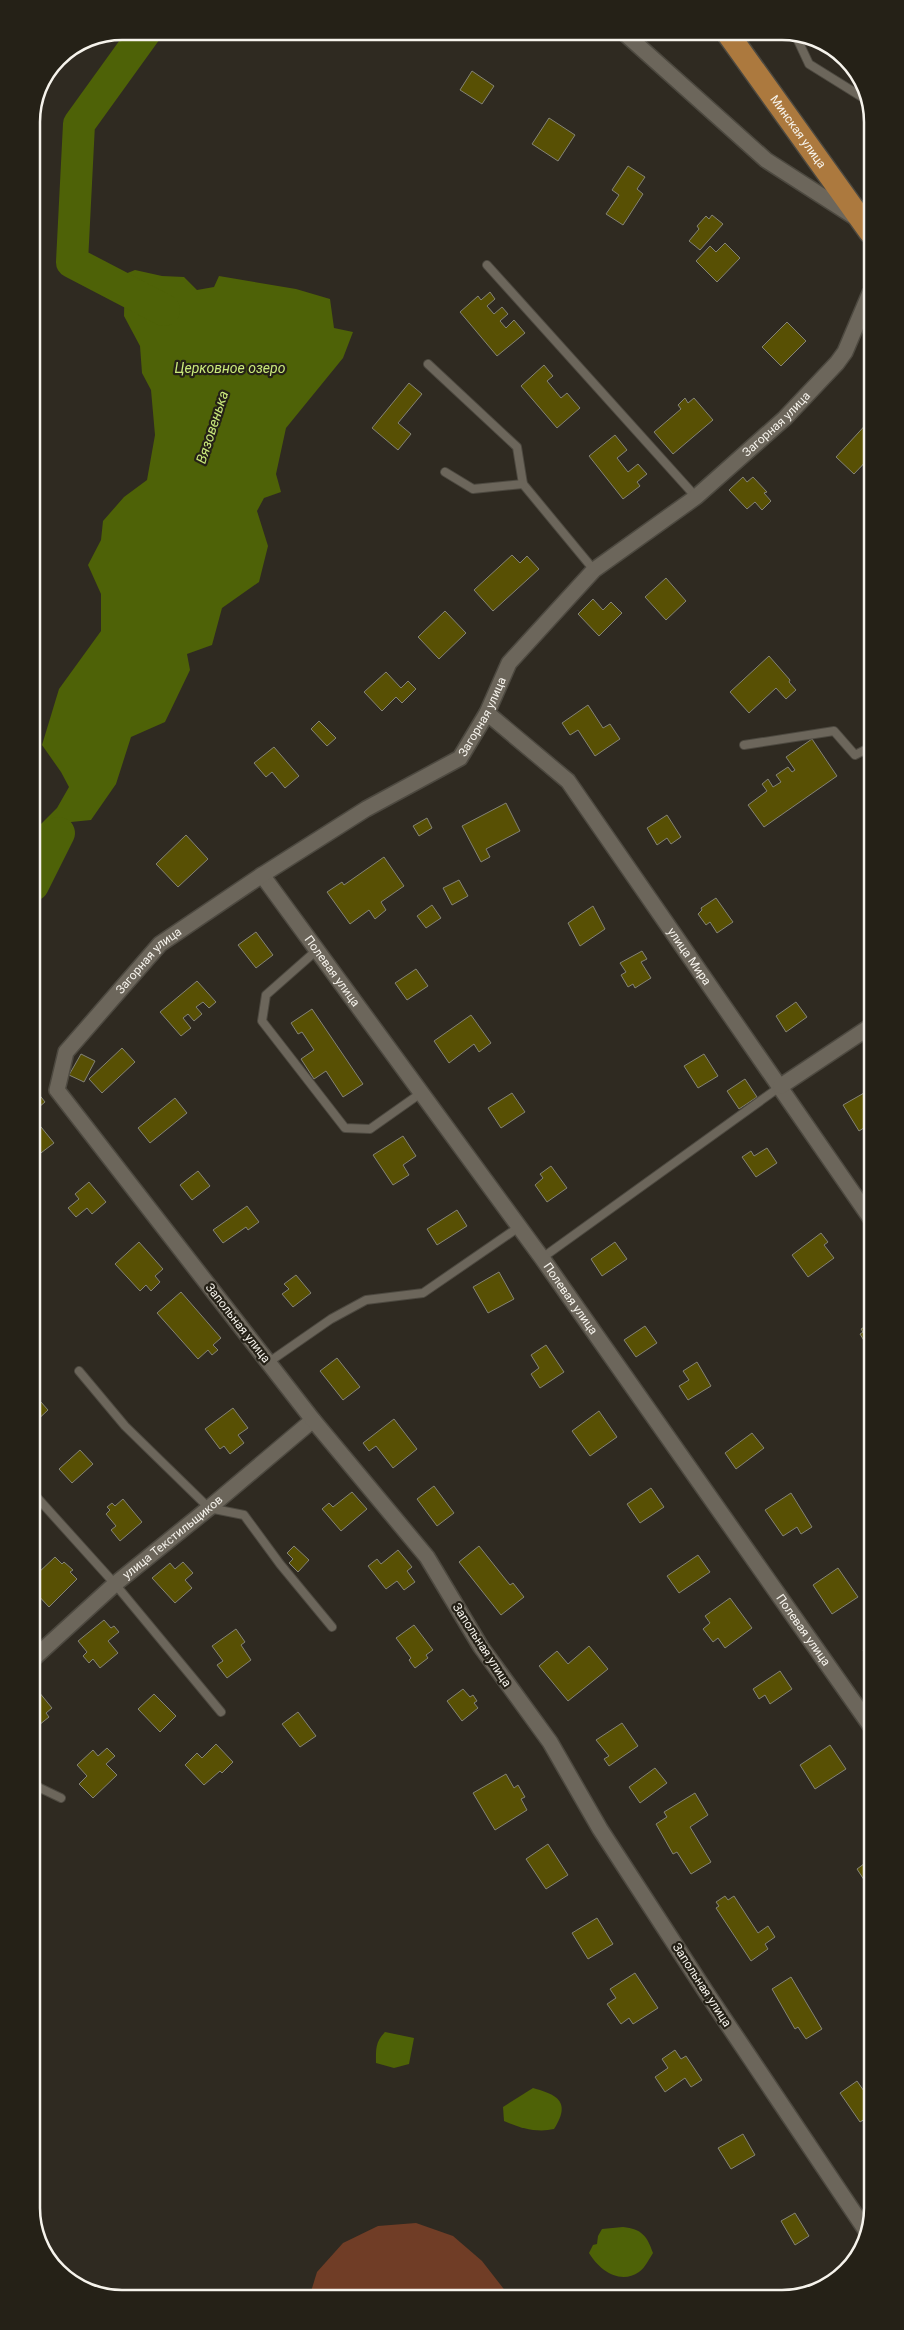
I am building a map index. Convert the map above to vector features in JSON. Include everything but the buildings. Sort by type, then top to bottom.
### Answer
[{"type":"main road","name":"Минская улица","points":[[732,40],[864,224]]},
{"type":"street","points":[[632,40],[766,160],[864,226]]},
{"type":"street","name":"Загорная улица","points":[[58,1090],[66,1052],[160,944],[262,875],[366,809],[460,758],[487,713],[509,663],[594,570],[696,497],[785,418],[845,352],[864,307]]},
{"type":"street","name":"улица Мира","points":[[487,713],[568,781],[781,1086],[864,1209]]},
{"type":"street","name":"Полевая улица","points":[[262,875],[542,1258],[864,1717]]},
{"type":"street","points":[[781,1086],[864,1031]]},
{"type":"street","name":"Запольная улица","points":[[58,1090],[313,1420],[427,1557],[481,1647],[550,1742],[600,1829],[700,1984],[862,2224]]},
{"type":"street","name":"улица Текстильщиков","points":[[40,1653],[115,1584],[313,1420]]},
{"type":"lane","points":[[799,42],[809,64],[860,96]]},
{"type":"lane","points":[[488,265],[696,497]]},
{"type":"lane","points":[[428,364],[516,448],[523,484],[594,570]]},
{"type":"lane","points":[[445,472],[473,489],[523,484]]},
{"type":"lane","points":[[744,745],[834,730],[855,755],[864,750]]},
{"type":"lane","points":[[317,950],[266,995],[262,1021],[345,1128],[370,1129],[421,1093]]},
{"type":"lane","points":[[542,1258],[781,1086]]},
{"type":"lane","points":[[269,1362],[331,1319],[366,1300],[423,1293],[519,1227]]},
{"type":"lane","points":[[79,1371],[124,1426],[209,1508],[244,1515],[280,1564],[332,1627]]},
{"type":"lane","points":[[40,1501],[115,1584],[222,1712]]},
{"type":"lane","points":[[40,1788],[61,1798]]},
{"type":"shaded area","points":[[416,2223],[453,2236],[482,2261],[505,2290],[311,2290],[317,2272],[343,2243],[378,2226]]},
{"type":"water","name":"Церковное озеро","points":[[135,270],[162,276],[184,277],[197,290],[214,287],[219,276],[296,289],[330,299],[334,328],[353,332],[343,358],[286,428],[276,474],[281,492],[264,498],[257,511],[268,546],[259,582],[222,608],[212,645],[187,654],[190,670],[165,722],[131,737],[116,784],[91,820],[71,822],[46,875],[40,872],[40,825],[57,808],[69,787],[42,745],[59,689],[101,631],[101,594],[88,565],[101,540],[103,521],[124,497],[147,480],[155,435],[151,390],[142,373],[140,346],[124,316],[125,274]]},
{"type":"water","points":[[385,2032],[414,2038],[409,2064],[394,2068],[376,2063],[378,2043]]},
{"type":"water","points":[[533,2088],[555,2097],[559,2101],[561,2112],[554,2129],[529,2129],[504,2121],[503,2107]]},
{"type":"water","points":[[623,2227],[643,2234],[653,2253],[639,2272],[625,2277],[611,2274],[604,2270],[589,2253],[593,2245],[597,2244],[598,2236],[602,2229]]},
{"type":"waterway","name":"Вязовенька","points":[[140,40],[79,124],[72,262],[164,310]]},
{"type":"waterway","name":"Вязовенька","points":[[40,871],[59,833]]}]
